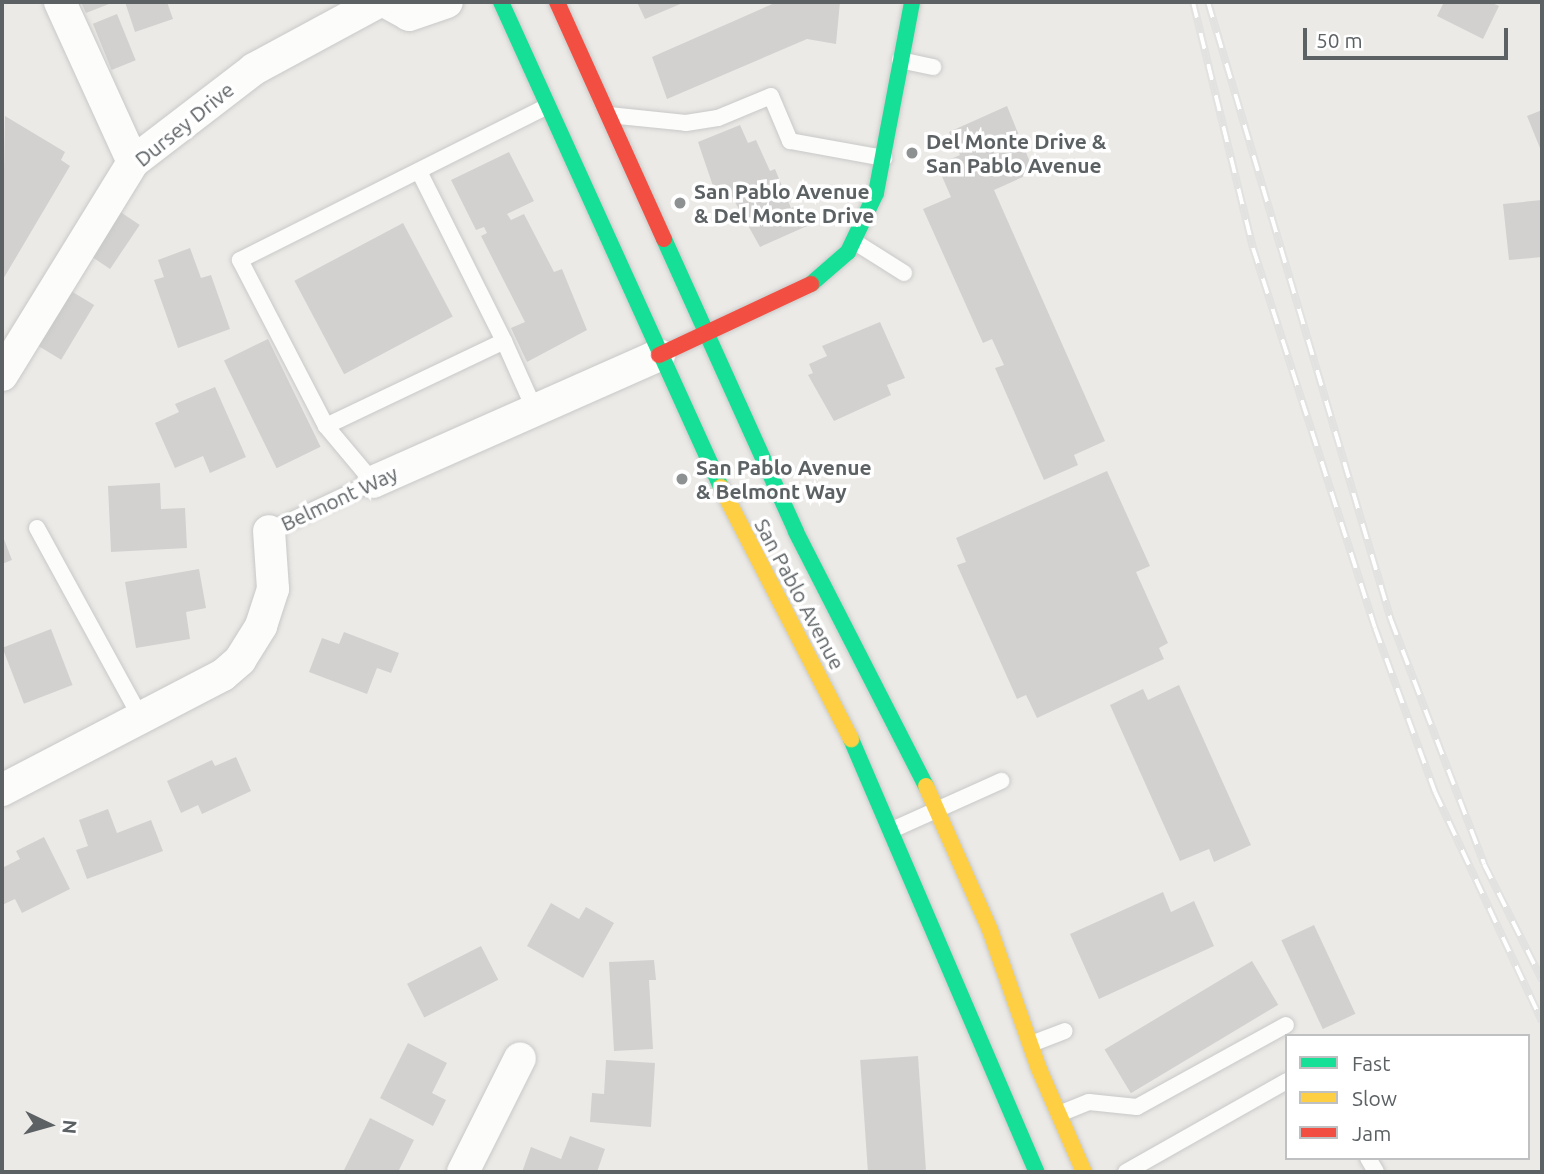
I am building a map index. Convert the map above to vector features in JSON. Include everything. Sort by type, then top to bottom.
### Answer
[{"type":"main road","name":"San Pablo Avenue","points":[[501,2],[659,355],[892,830],[1037,1172]]},
{"type":"main road","name":"San Pablo Avenue","points":[[557,2],[796,532],[872,668],[936,809],[990,930],[1030,1044],[1084,1172]]},
{"type":"main road","points":[[855,242],[873,204],[884,158],[912,2]]},
{"type":"main road","name":"Belmont Way","points":[[659,355],[811,285],[855,242]]},
{"type":"street","points":[[60,2],[133,162]]},
{"type":"street","name":"Dursey Drive","points":[[2,375],[133,162],[254,69],[378,2]]},
{"type":"street","points":[[386,2],[409,15],[447,2]]},
{"type":"street","name":"Belmont Way","points":[[373,481],[659,355]]},
{"type":"street","name":"Belmont Way","points":[[2,790],[223,675],[252,644],[273,589],[269,531]]},
{"type":"street","points":[[463,1172],[520,1058]]},
{"type":"lane","points":[[900,60],[933,67]]},
{"type":"lane","points":[[609,115],[686,123],[718,118],[771,96],[790,141],[884,158]]},
{"type":"lane","points":[[373,481],[326,426],[240,260],[547,106]]},
{"type":"lane","points":[[419,171],[504,341],[534,408]]},
{"type":"lane","points":[[855,242],[904,273]]},
{"type":"lane","points":[[326,426],[504,341]]},
{"type":"lane","name":"Belmont Way","points":[[269,531],[373,481]]},
{"type":"lane","points":[[37,528],[141,718]]},
{"type":"lane","points":[[892,830],[1001,781]]},
{"type":"lane","points":[[1059,1114],[1089,1102],[1137,1107],[1286,1025]]},
{"type":"lane","points":[[1030,1044],[1065,1031]]},
{"type":"lane","points":[[1126,1172],[1285,1082]]},
{"type":"building","points":[[81,2],[114,2],[86,13]]},
{"type":"building","points":[[125,2],[167,2],[173,19],[135,32]]},
{"type":"building","points":[[637,2],[685,2],[645,19]]},
{"type":"building","points":[[777,2],[840,2],[836,44],[807,39],[667,99],[652,57]]},
{"type":"building","points":[[1444,2],[1490,2],[1499,6],[1483,39],[1437,16]]},
{"type":"building","points":[[117,14],[136,60],[112,70],[93,24]]},
{"type":"building","points":[[1007,106],[1034,172],[994,190],[1105,441],[1074,455],[1078,465],[1044,480],[995,368],[1004,365],[992,339],[983,343],[923,209],[951,197],[937,165],[960,155],[949,132]]},
{"type":"building","points":[[1542,110],[1542,153],[1527,116]]},
{"type":"building","points":[[5,116],[65,152],[61,160],[70,166],[2,281]]},
{"type":"building","points":[[740,125],[748,143],[756,140],[770,171],[775,169],[791,208],[799,205],[807,226],[760,247],[725,184],[714,189],[698,142]]},
{"type":"building","points":[[509,152],[534,201],[507,214],[511,220],[524,214],[554,272],[562,269],[587,330],[527,362],[511,328],[525,322],[481,236],[487,233],[484,227],[476,230],[451,180]]},
{"type":"building","points":[[1542,200],[1542,257],[1509,260],[1503,204]]},
{"type":"building","points":[[119,211],[140,225],[110,269],[89,255]]},
{"type":"building","points":[[403,223],[453,317],[344,374],[294,281]]},
{"type":"building","points":[[190,248],[201,278],[211,275],[230,329],[178,348],[154,280],[164,277],[158,260]]},
{"type":"building","points":[[71,291],[94,305],[61,360],[38,346]]},
{"type":"building","points":[[880,322],[905,378],[887,385],[891,395],[834,421],[808,375],[813,373],[809,364],[827,356],[822,346]]},
{"type":"building","points":[[268,339],[321,447],[277,468],[224,360]]},
{"type":"building","points":[[215,387],[246,457],[210,473],[203,456],[175,468],[155,423],[179,412],[175,404]]},
{"type":"building","points":[[1107,471],[1150,566],[1136,572],[1168,643],[1159,648],[1164,659],[1037,718],[1026,695],[1017,699],[957,565],[966,562],[956,538]]},
{"type":"building","points":[[160,483],[161,509],[185,508],[187,548],[111,552],[108,486]]},
{"type":"building","points":[[2,534],[12,560],[2,564]]},
{"type":"building","points":[[199,569],[206,608],[186,612],[190,639],[136,648],[125,582]]},
{"type":"building","points":[[51,629],[73,685],[24,704],[2,648]]},
{"type":"building","points":[[344,632],[399,653],[391,673],[377,668],[367,694],[309,672],[322,638],[339,644]]},
{"type":"building","points":[[1179,685],[1251,845],[1214,862],[1209,849],[1180,861],[1110,705],[1143,689],[1148,700]]},
{"type":"building","points":[[236,757],[251,791],[202,814],[198,805],[181,813],[167,781],[212,760],[215,766]]},
{"type":"building","points":[[108,809],[117,833],[151,820],[163,851],[87,879],[76,850],[88,846],[79,820]]},
{"type":"building","points":[[44,837],[70,889],[22,913],[15,899],[2,905],[2,868],[20,859],[16,851]]},
{"type":"building","points":[[1163,892],[1171,912],[1194,901],[1214,946],[1099,999],[1070,934]]},
{"type":"building","points":[[551,903],[579,919],[586,907],[614,923],[583,978],[527,946]]},
{"type":"building","points":[[1314,925],[1355,1014],[1323,1029],[1281,940]]},
{"type":"building","points":[[481,946],[498,980],[424,1018],[407,984]]},
{"type":"building","points":[[654,960],[656,980],[649,980],[653,1049],[614,1051],[609,962]]},
{"type":"building","points":[[1252,961],[1278,1005],[1131,1093],[1105,1050]]},
{"type":"building","points":[[408,1043],[447,1063],[432,1093],[446,1100],[433,1126],[380,1098]]},
{"type":"building","points":[[918,1056],[926,1170],[868,1172],[860,1060]]},
{"type":"building","points":[[606,1060],[655,1063],[651,1127],[590,1122],[592,1093],[604,1094]]},
{"type":"building","points":[[370,1118],[414,1140],[398,1172],[343,1172]]},
{"type":"building","points":[[570,1136],[605,1149],[597,1172],[522,1172],[531,1147],[561,1159]]},
{"type":"railway","points":[[1193,2],[1253,248],[1375,628],[1435,792],[1542,1021]]},
{"type":"railway","points":[[1208,2],[1391,620],[1484,864],[1542,980]]},
{"type":"traffic: fast","points":[[501,2],[721,487]]},
{"type":"traffic: fast","points":[[811,284],[848,252],[876,193],[912,2]]},
{"type":"traffic: fast","points":[[664,239],[796,532],[926,786]]},
{"type":"traffic: fast","points":[[851,739],[1037,1172]]},
{"type":"traffic: slow","points":[[721,487],[851,739]]},
{"type":"traffic: slow","points":[[926,786],[990,930],[1039,1069],[1084,1172]]},
{"type":"traffic: jam","points":[[557,2],[664,239]]},
{"type":"traffic: jam","points":[[659,355],[811,284]]},
{"type":"place","name":"Del Monte Drive & San Pablo Avenue","points":[[912,153]]},
{"type":"place","name":"San Pablo Avenue & Del Monte Drive","points":[[680,203]]},
{"type":"place","name":"San Pablo Avenue & Belmont Way","points":[[682,479]]}]
